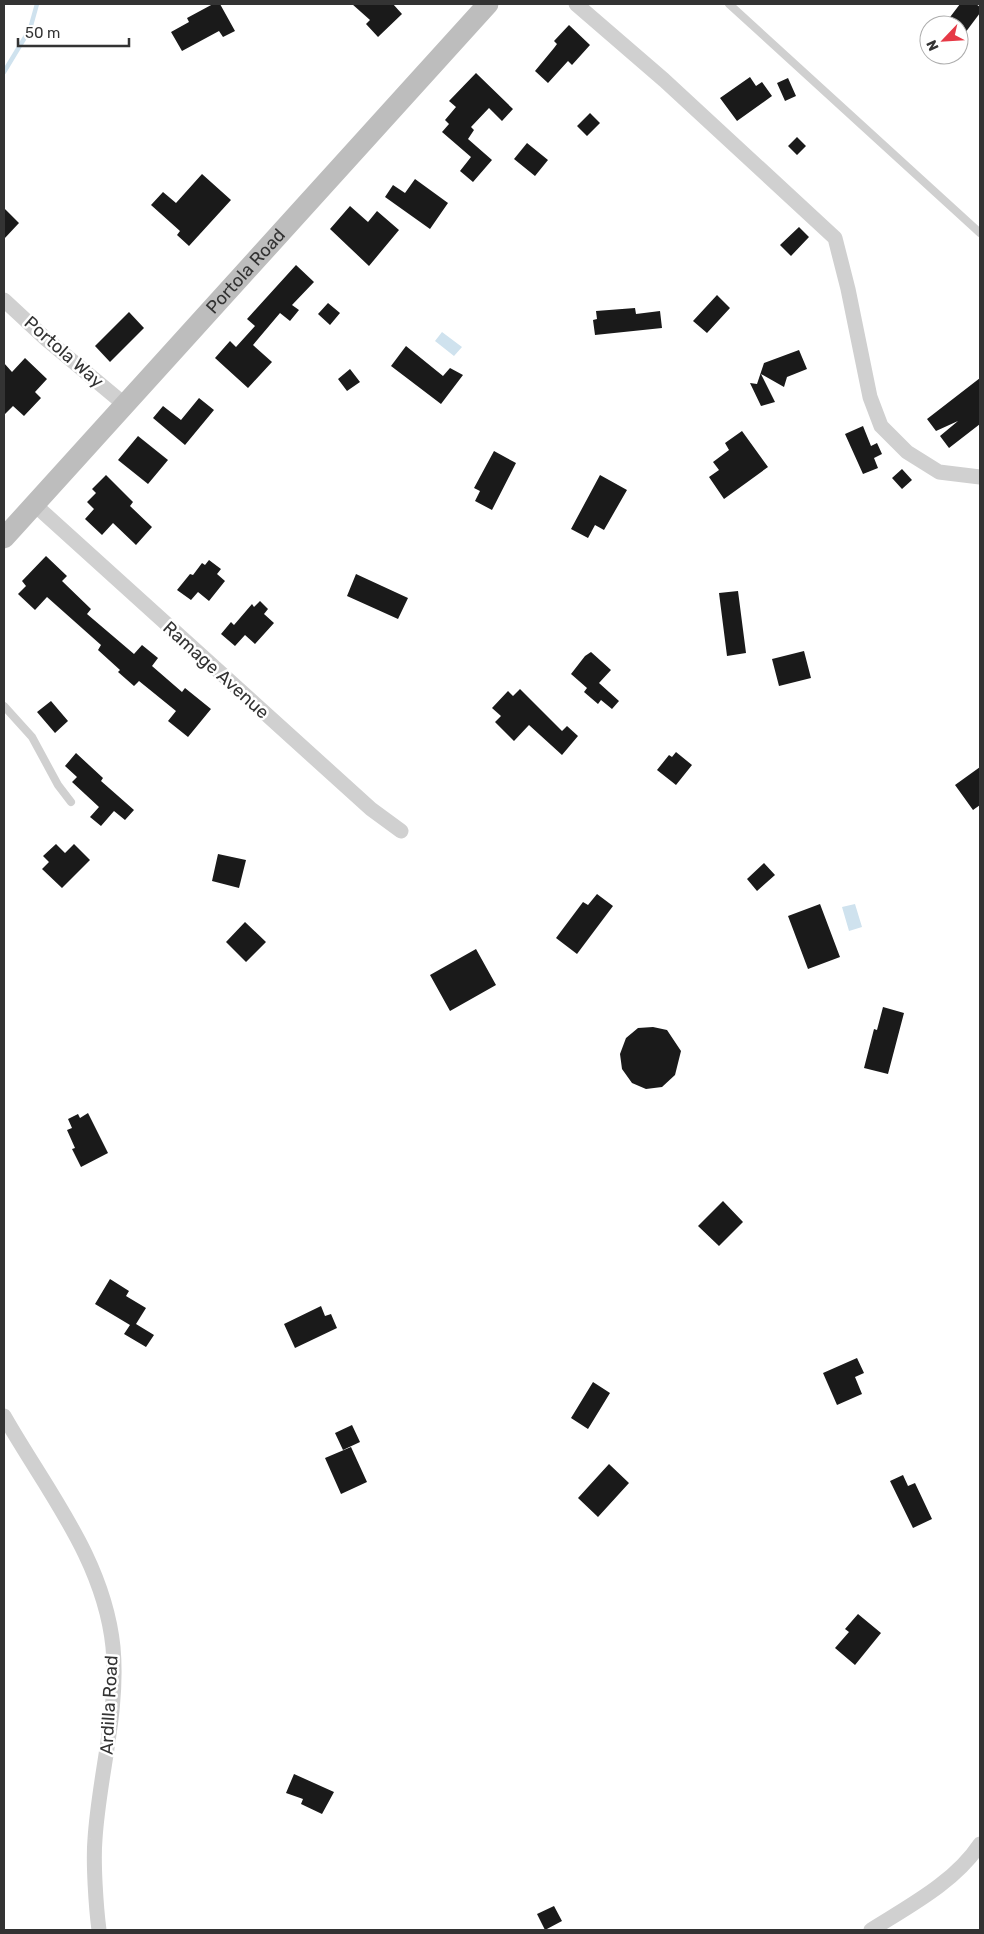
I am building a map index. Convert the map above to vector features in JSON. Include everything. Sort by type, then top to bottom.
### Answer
[{"type":"street","name":"Portola Road","points":[[4,538],[488,4]]},
{"type":"street","points":[[576,4],[664,80],[835,238],[848,288],[870,397],[881,426],[907,452],[940,472],[980,477]]},
{"type":"street","name":"Portola Way","points":[[4,300],[46,339],[124,404]]},
{"type":"street","name":"Ramage Avenue","points":[[35,505],[371,809],[401,831]]},
{"type":"street","name":"Ardilla Road","points":[[4,1416],[86,1551],[102,1592],[112,1646],[113,1699],[95,1840],[99,1930]]},
{"type":"street","points":[[871,1930],[917,1901],[950,1877],[980,1844]]},
{"type":"lane","points":[[729,4],[980,233]]},
{"type":"lane","points":[[4,706],[32,737],[58,785],[70,802]]},
{"type":"water","points":[[442,332],[462,347],[454,356],[435,341]]},
{"type":"water","points":[[855,904],[862,927],[849,931],[842,907]]},
{"type":"building","points":[[213,4],[220,4],[235,31],[223,37],[219,31],[182,51],[171,32],[189,22],[187,18]]},
{"type":"building","points":[[352,4],[393,4],[402,14],[378,37],[366,24],[370,20]]},
{"type":"building","points":[[960,4],[976,4],[980,7],[980,13],[969,28],[969,15],[952,15]]},
{"type":"building","points":[[569,25],[590,45],[572,65],[568,61],[548,83],[535,71],[557,44],[554,41]]},
{"type":"building","points":[[476,73],[513,109],[502,121],[489,108],[471,127],[474,130],[468,139],[492,160],[473,182],[460,171],[471,157],[442,132],[449,124],[445,120],[456,107],[449,101]]},
{"type":"building","points":[[750,77],[756,86],[762,82],[772,96],[737,121],[720,98]]},
{"type":"building","points":[[788,78],[796,96],[785,101],[777,83]]},
{"type":"building","points":[[590,113],[600,123],[587,136],[577,126]]},
{"type":"building","points":[[797,137],[806,146],[797,155],[788,146]]},
{"type":"building","points":[[527,143],[548,160],[535,176],[514,159]]},
{"type":"building","points":[[202,174],[231,200],[189,246],[177,235],[180,231],[151,205],[163,192],[176,203]]},
{"type":"building","points":[[415,179],[448,203],[430,229],[385,197],[393,185],[405,193]]},
{"type":"building","points":[[350,206],[368,222],[377,211],[399,230],[369,266],[330,229]]},
{"type":"building","points":[[4,208],[19,223],[4,239]]},
{"type":"building","points":[[799,227],[809,237],[791,256],[780,245]]},
{"type":"building","points":[[296,265],[314,282],[292,305],[299,310],[290,321],[280,313],[253,345],[272,362],[248,388],[215,358],[230,341],[236,347],[255,326],[247,319]]},
{"type":"building","points":[[717,295],[730,308],[707,333],[693,321]]},
{"type":"building","points":[[328,303],[340,313],[330,325],[318,314]]},
{"type":"building","points":[[635,308],[636,314],[660,311],[662,328],[595,335],[593,320],[597,319],[596,311]]},
{"type":"building","points":[[129,312],[144,328],[110,362],[95,346]]},
{"type":"building","points":[[406,346],[443,376],[450,368],[463,375],[441,404],[391,366]]},
{"type":"building","points":[[799,350],[807,369],[787,377],[784,387],[761,374],[775,402],[761,406],[750,383],[757,384],[764,363]]},
{"type":"building","points":[[25,358],[47,379],[35,392],[41,398],[24,416],[13,406],[4,415],[4,363],[12,372]]},
{"type":"building","points":[[350,369],[360,382],[347,391],[338,379]]},
{"type":"building","points":[[980,378],[980,424],[949,448],[940,436],[958,421],[936,431],[927,419]]},
{"type":"building","points":[[199,398],[214,410],[185,445],[153,418],[163,406],[181,420]]},
{"type":"building","points":[[863,426],[871,446],[877,443],[882,454],[874,458],[878,468],[863,474],[845,434]]},
{"type":"building","points":[[742,431],[768,467],[724,499],[709,477],[719,470],[713,462],[729,450],[725,443]]},
{"type":"building","points":[[138,436],[168,460],[148,484],[118,460]]},
{"type":"building","points":[[494,451],[516,463],[492,510],[475,501],[480,491],[474,488]]},
{"type":"building","points":[[902,469],[912,480],[902,489],[892,478]]},
{"type":"building","points":[[106,475],[133,502],[130,506],[152,527],[136,545],[113,523],[102,535],[85,519],[94,509],[87,502],[96,493],[92,489]]},
{"type":"building","points":[[600,475],[627,490],[604,530],[595,525],[588,538],[571,529]]},
{"type":"building","points":[[46,556],[67,576],[62,581],[91,609],[87,614],[134,654],[142,645],[158,658],[152,666],[182,692],[185,688],[211,709],[188,737],[168,721],[176,711],[139,681],[134,686],[118,672],[120,670],[98,650],[101,645],[47,597],[35,610],[18,594],[26,586],[22,581]]},
{"type":"building","points":[[209,560],[221,569],[217,574],[225,581],[209,601],[198,592],[191,600],[177,590],[190,574],[193,575],[202,563],[205,565]]},
{"type":"building","points":[[356,574],[408,598],[398,619],[347,596]]},
{"type":"building","points":[[738,591],[746,653],[727,656],[719,593]]},
{"type":"building","points":[[260,601],[268,609],[264,614],[274,623],[255,644],[245,635],[235,646],[221,634],[231,622],[234,625],[252,604],[254,607]]},
{"type":"building","points":[[804,651],[811,678],[779,686],[772,659]]},
{"type":"building","points":[[591,652],[611,670],[599,683],[619,701],[612,709],[601,700],[598,704],[584,692],[587,688],[571,674],[585,656]]},
{"type":"building","points":[[520,689],[562,731],[567,726],[578,736],[562,755],[529,725],[514,741],[495,722],[501,716],[492,708],[508,691],[513,696]]},
{"type":"building","points":[[51,701],[68,721],[55,733],[37,712]]},
{"type":"building","points":[[676,752],[692,765],[676,785],[657,770],[669,755],[672,757]]},
{"type":"building","points":[[76,753],[103,778],[101,781],[134,810],[125,820],[114,811],[101,826],[90,817],[99,807],[72,782],[77,777],[65,766]]},
{"type":"building","points":[[980,767],[980,805],[973,810],[955,785]]},
{"type":"building","points":[[56,844],[65,853],[74,844],[90,860],[62,888],[42,869],[49,862],[43,856]]},
{"type":"building","points":[[218,854],[246,860],[239,888],[212,881]]},
{"type":"building","points":[[764,863],[775,875],[757,891],[747,879]]},
{"type":"building","points":[[597,894],[613,906],[577,954],[556,938],[583,902],[588,905]]},
{"type":"building","points":[[820,904],[840,957],[808,969],[788,916]]},
{"type":"building","points":[[245,922],[266,942],[246,962],[226,942]]},
{"type":"building","points":[[476,949],[496,985],[450,1011],[430,975]]},
{"type":"building","points":[[883,1007],[904,1013],[888,1074],[864,1068],[874,1029],[877,1030]]},
{"type":"building","points":[[653,1027],[667,1030],[681,1051],[675,1075],[662,1087],[646,1089],[632,1083],[622,1069],[620,1054],[626,1038],[638,1028]]},
{"type":"building","points":[[88,1113],[108,1153],[81,1167],[72,1149],[75,1148],[67,1130],[72,1128],[68,1119],[78,1114],[80,1118]]},
{"type":"building","points":[[723,1201],[743,1222],[719,1246],[698,1226]]},
{"type":"building","points":[[110,1279],[129,1291],[126,1296],[146,1308],[136,1324],[154,1335],[146,1347],[124,1334],[130,1325],[95,1304]]},
{"type":"building","points":[[321,1306],[325,1316],[331,1314],[337,1328],[295,1348],[284,1324]]},
{"type":"building","points":[[857,1358],[864,1373],[855,1377],[862,1394],[837,1405],[823,1373]]},
{"type":"building","points":[[593,1382],[610,1393],[588,1429],[571,1418]]},
{"type":"building","points":[[352,1425],[360,1442],[343,1450],[335,1433]]},
{"type":"building","points":[[351,1447],[367,1482],[341,1494],[325,1458]]},
{"type":"building","points":[[609,1464],[629,1483],[598,1517],[578,1498]]},
{"type":"building","points":[[903,1475],[908,1486],[915,1483],[932,1519],[913,1528],[890,1481]]},
{"type":"building","points":[[858,1614],[881,1633],[855,1665],[835,1648],[849,1632],[845,1629]]},
{"type":"building","points":[[294,1774],[334,1792],[322,1814],[301,1804],[303,1799],[286,1793]]},
{"type":"building","points":[[554,1906],[562,1921],[545,1930],[537,1914]]},
{"type":"waterway","points":[[4,72],[30,29],[37,4]]}]
